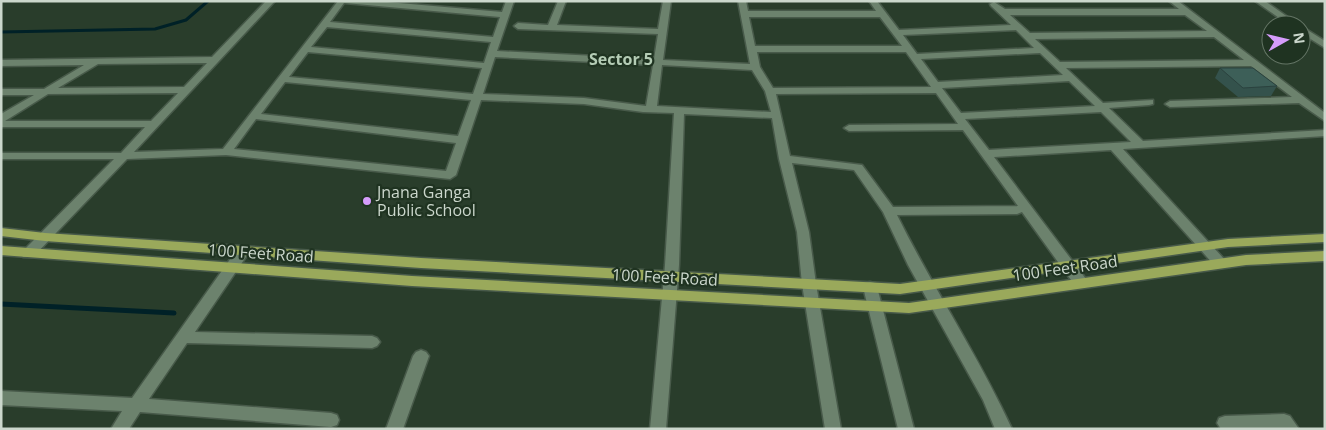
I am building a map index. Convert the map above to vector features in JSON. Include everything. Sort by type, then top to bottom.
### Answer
[{"type":"main road","name":"100 Feet Road","points":[[1,232],[45,237],[420,263],[900,289],[1228,243],[1325,238]]},
{"type":"main road","name":"100 Feet Road","points":[[1,250],[28,254],[412,281],[908,308],[1246,260],[1325,256]]},
{"type":"street","points":[[28,254],[125,156],[271,1]]},
{"type":"street","points":[[226,152],[343,1],[506,15]]},
{"type":"street","points":[[1,156],[125,156],[226,152],[450,174],[510,1]]},
{"type":"street","points":[[551,28],[562,1]]},
{"type":"street","points":[[651,109],[667,1]]},
{"type":"street","points":[[873,1],[1081,283]]},
{"type":"street","points":[[1173,1],[1325,118]]},
{"type":"street","points":[[1259,1],[1280,15]]},
{"type":"street","points":[[994,4],[1140,144]]},
{"type":"street","points":[[833,429],[809,284],[803,232],[785,159],[777,115],[770,91],[755,67],[743,8],[882,14]]},
{"type":"street","points":[[1002,12],[1187,12]]},
{"type":"street","points":[[324,24],[497,40]]},
{"type":"street","points":[[518,26],[662,32]]},
{"type":"street","points":[[896,33],[1017,27]]},
{"type":"street","points":[[1027,36],[1214,34]]},
{"type":"street","points":[[1311,36],[1325,45]]},
{"type":"street","points":[[306,49],[488,66]]},
{"type":"street","points":[[752,50],[911,53],[1042,50]]},
{"type":"street","points":[[492,54],[755,67]]},
{"type":"street","points":[[1,63],[216,60]]},
{"type":"street","points":[[1,119],[49,92],[95,62]]},
{"type":"street","points":[[1057,65],[1252,63]]},
{"type":"street","points":[[770,91],[937,88],[1071,78]]},
{"type":"street","points":[[283,79],[477,97],[584,101],[651,109],[777,115]]},
{"type":"street","points":[[1,92],[187,90]]},
{"type":"street","points":[[1170,104],[1301,100]]},
{"type":"street","points":[[958,116],[1102,107],[1149,102]]},
{"type":"street","points":[[658,429],[671,276],[679,110]]},
{"type":"street","points":[[254,116],[462,140]]},
{"type":"street","points":[[1,124],[155,124]]},
{"type":"street","points":[[849,128],[966,127]]},
{"type":"street","points":[[986,154],[1325,132]]},
{"type":"street","points":[[1113,145],[1220,264]]},
{"type":"street","points":[[785,159],[858,167],[889,211],[926,285],[990,398],[1004,429]]},
{"type":"street","points":[[889,211],[1017,210]]},
{"type":"street","points":[[119,429],[243,251]]},
{"type":"street","points":[[870,287],[906,429]]},
{"type":"street","points":[[184,337],[372,342]]},
{"type":"street","points":[[394,429],[421,356]]},
{"type":"street","points":[[1,398],[136,405],[331,420]]},
{"type":"street","points":[[1225,423],[1284,422],[1291,429]]},
{"type":"building","points":[[1220,68],[1253,68],[1277,86],[1243,88]]},
{"type":"waterway","points":[[1,32],[155,29],[186,20],[208,1]]},
{"type":"waterway","points":[[1,304],[174,313]]},
{"type":"place","name":"Jnana Ganga Public School","points":[[367,201]]},
{"type":"district","name":"Sector 5","points":[[621,59]]}]
